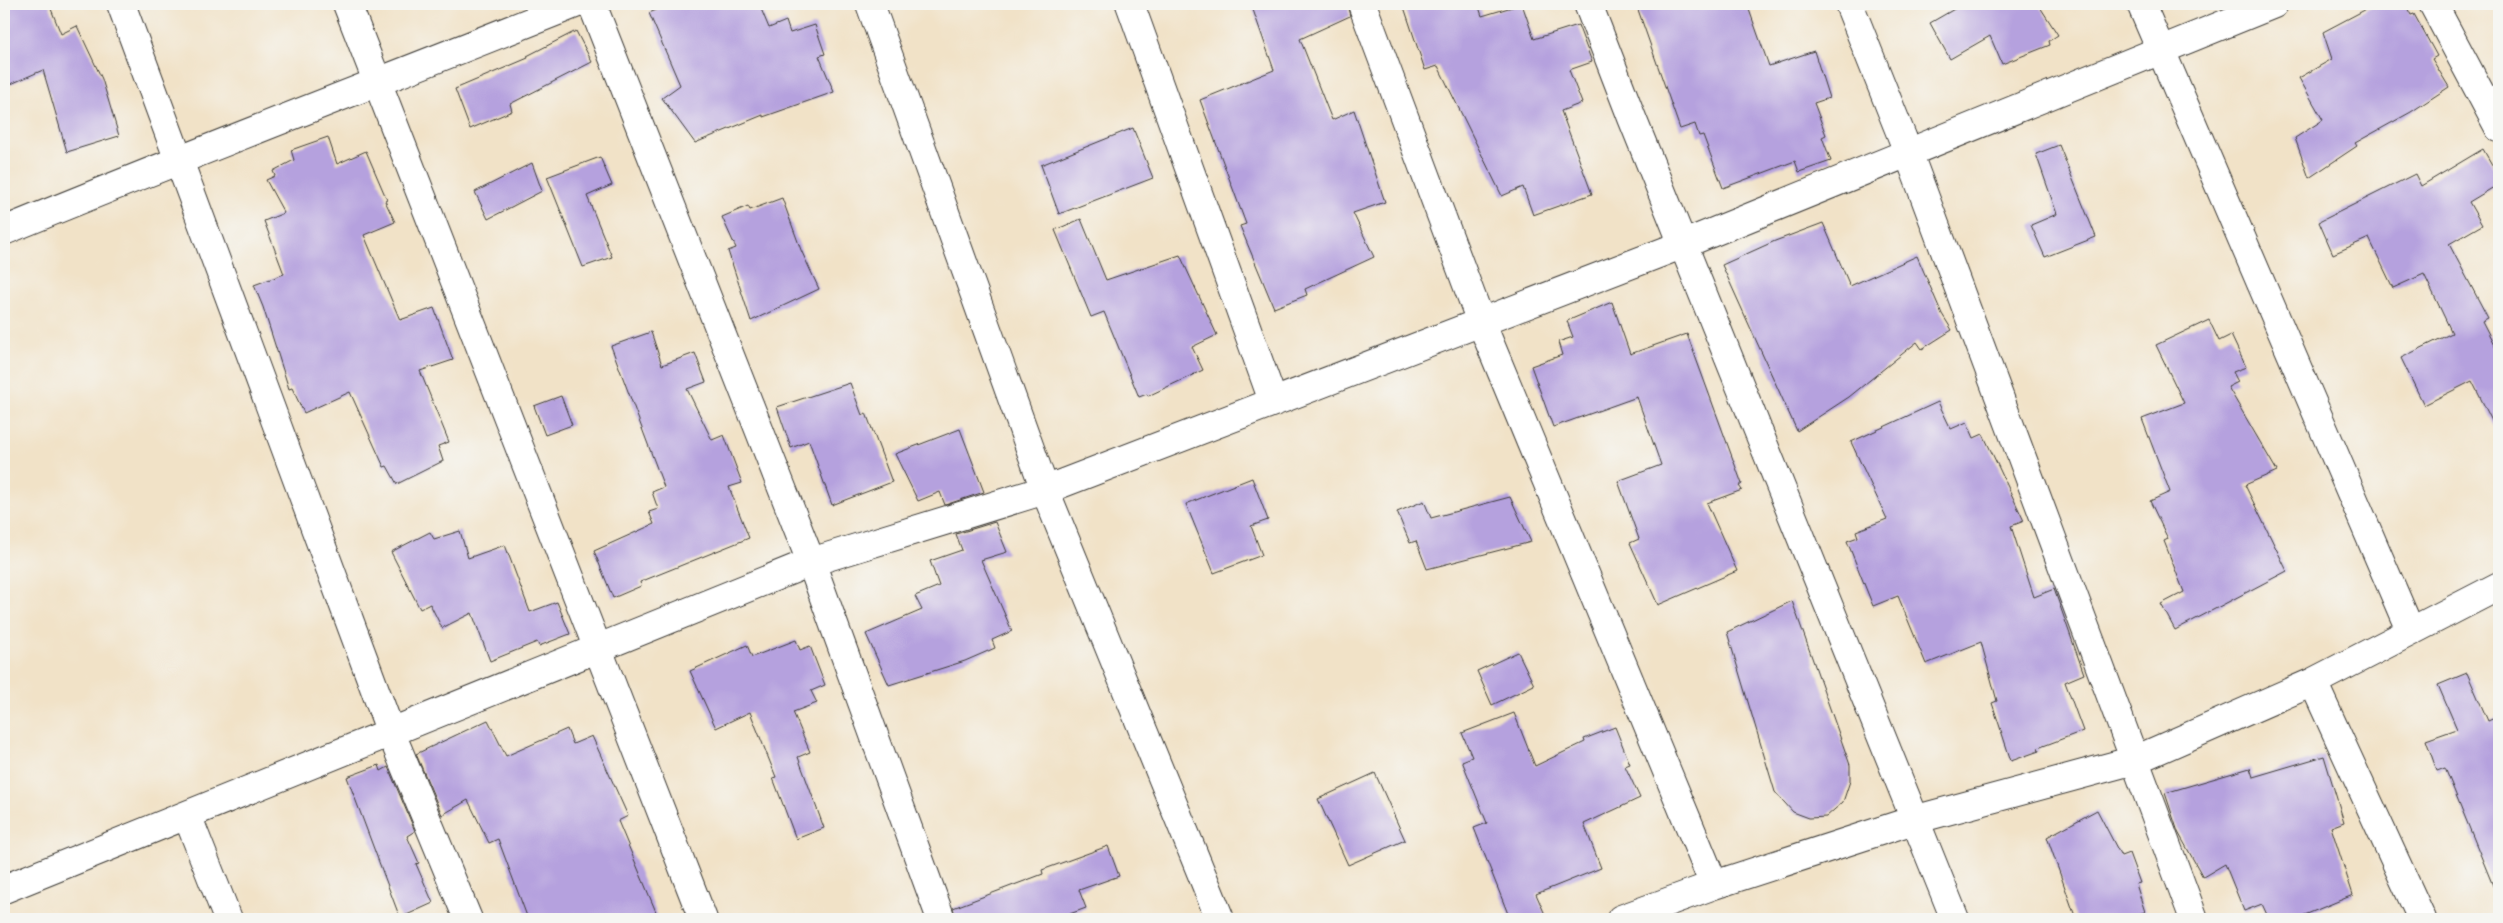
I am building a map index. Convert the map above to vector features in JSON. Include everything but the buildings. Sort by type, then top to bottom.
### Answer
[{"type":"street","points":[[121,4],[391,732],[468,919]]},
{"type":"street","points":[[347,4],[703,919]]},
{"type":"street","points":[[4,231],[178,159],[377,83],[575,4]]},
{"type":"street","points":[[592,4],[812,562],[941,919]]},
{"type":"street","points":[[870,4],[1046,490],[1220,919]]},
{"type":"street","points":[[1130,4],[1273,401]]},
{"type":"street","points":[[1362,4],[1481,322],[1714,885]]},
{"type":"street","points":[[1588,4],[1632,118],[1955,919]]},
{"type":"street","points":[[1849,4],[1908,152],[2194,919]]},
{"type":"street","points":[[2141,4],[2410,630]]},
{"type":"street","points":[[4,889],[812,562],[1046,490],[1684,244],[2161,48],[2274,4]]},
{"type":"street","points":[[2433,4],[2499,128]]},
{"type":"street","points":[[1621,919],[1714,885],[1916,819],[2134,760],[2313,682],[2410,630],[2499,586]]},
{"type":"street","points":[[2313,682],[2415,919]]},
{"type":"street","points":[[2313,682],[2422,919]]},
{"type":"street","points":[[187,815],[228,919]]}]
